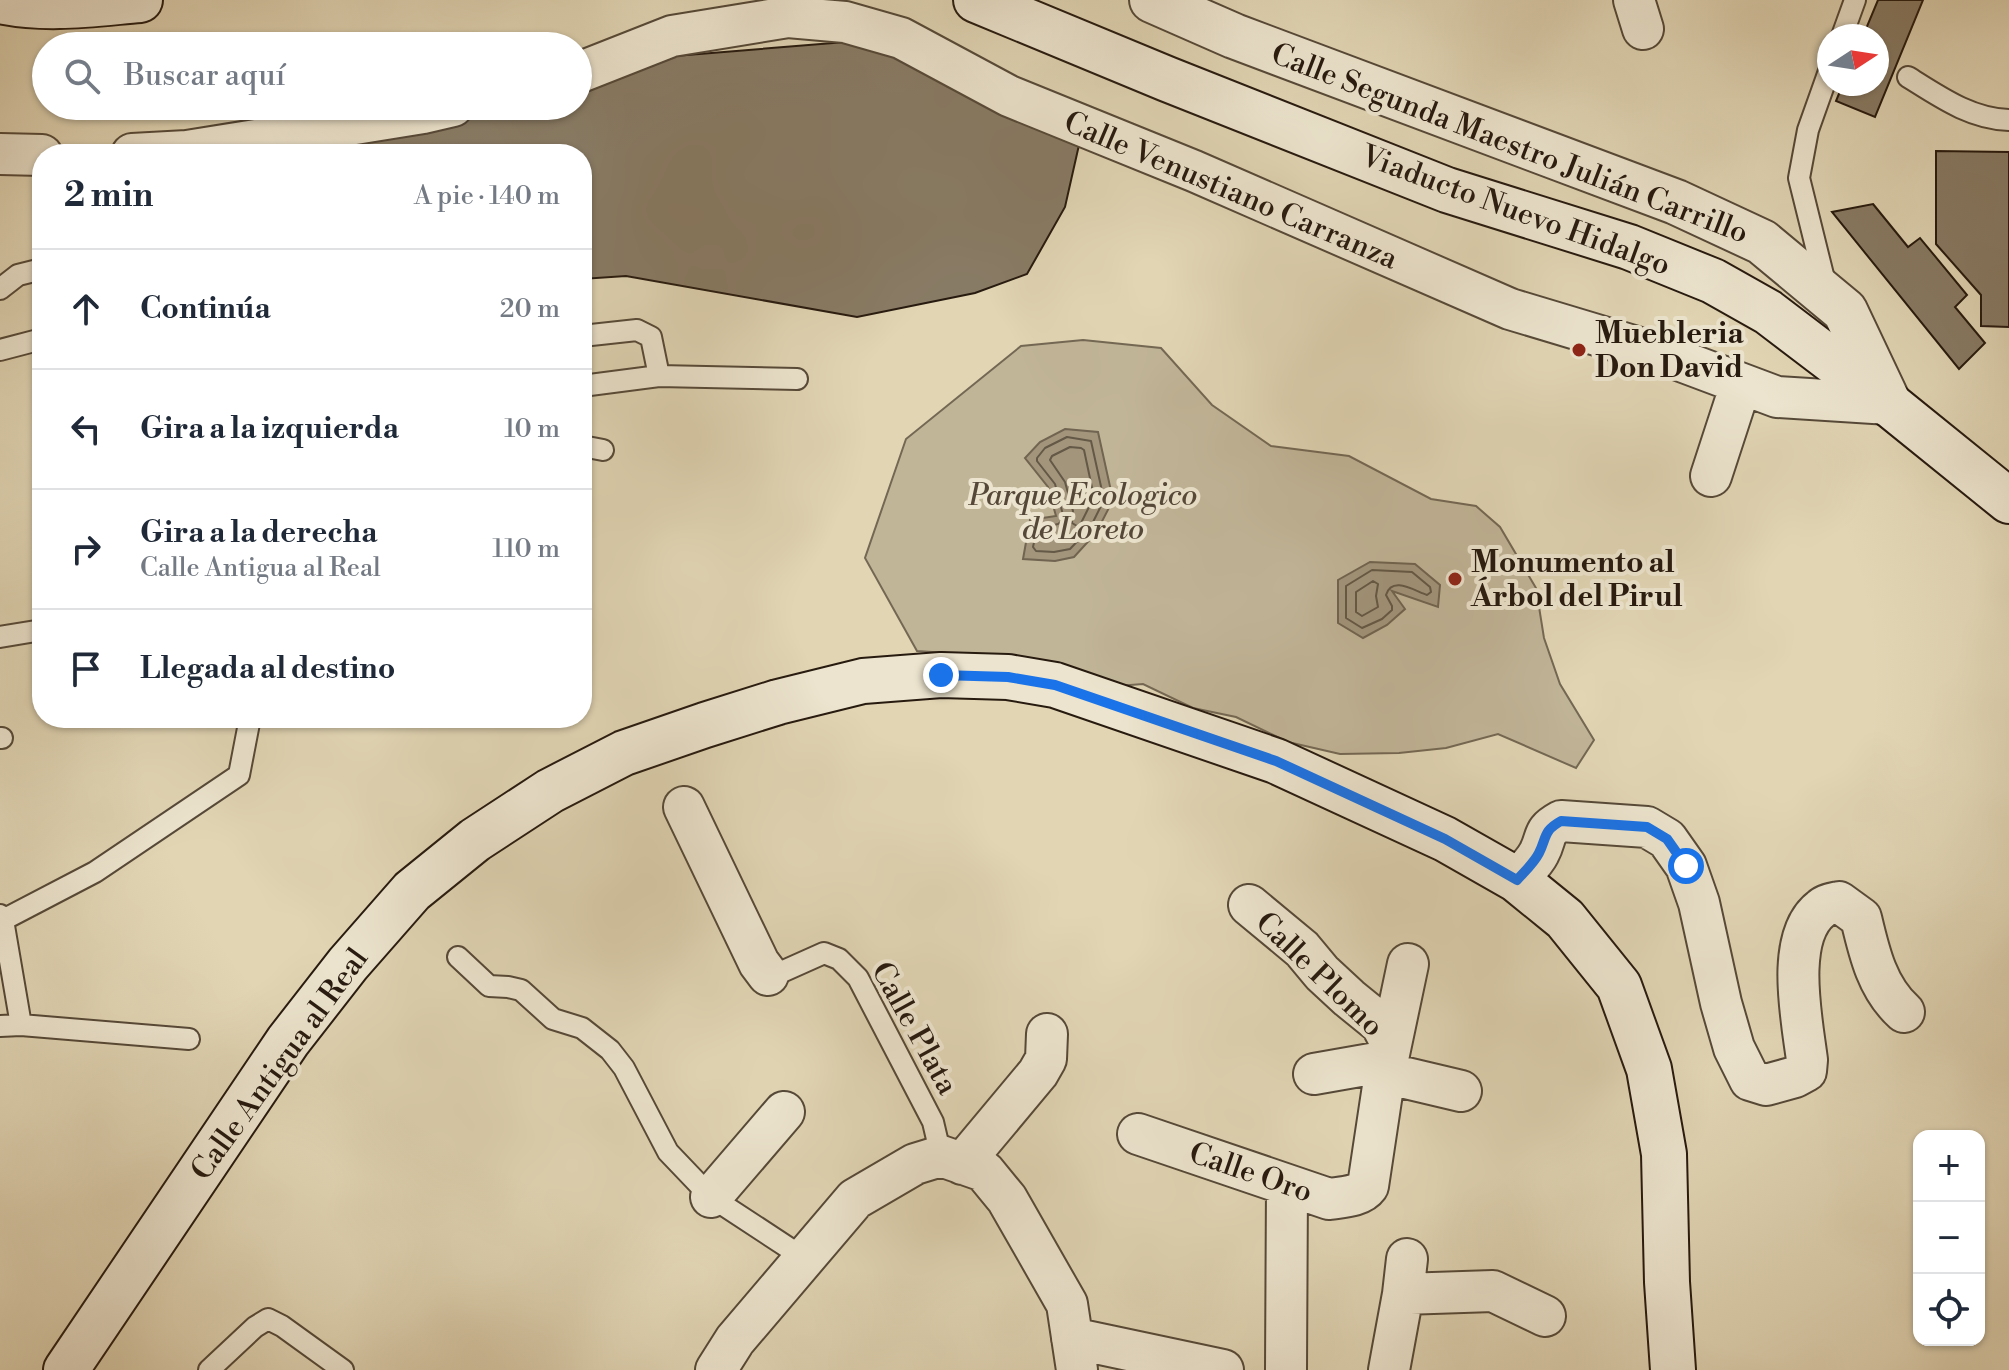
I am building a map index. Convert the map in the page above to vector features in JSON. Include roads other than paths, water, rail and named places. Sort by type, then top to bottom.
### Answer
[{"type":"main road","points":[[0,1],[24,6],[66,7],[140,0]]},
{"type":"main road","name":"Viaducto Nuevo Hidalgo","points":[[976,0],[1447,190],[1629,247],[1713,281],[1768,312],[2009,501]]},
{"type":"main road","name":"Calle Segunda Maestro Julián Carrillo","points":[[1152,0],[1234,36],[1676,202],[1762,242],[1845,311],[1889,404]]},
{"type":"main road","name":"Calle Antigua al Real","points":[[66,1370],[288,1041],[348,964],[412,891],[475,840],[550,791],[624,753],[778,702],[863,681],[941,675],[1008,677],[1055,685],[1276,761],[1445,839],[1517,880],[1565,919],[1619,986],[1649,1069],[1664,1154],[1673,1370]]},
{"type":"street","name":"Calle Venustiano Carranza","points":[[592,67],[672,36],[788,17],[845,22],[901,38],[1009,96],[1194,171],[1510,309],[1673,358],[1777,397],[1889,404]]},
{"type":"street","points":[[230,144],[380,120]]},
{"type":"street","points":[[0,154],[32,155]]},
{"type":"street","points":[[1711,476],[1741,384]]},
{"type":"street","points":[[684,807],[759,963],[768,975]]},
{"type":"street","points":[[1517,880],[1539,853],[1550,827],[1561,821],[1647,827],[1667,839],[1686,866],[1699,903],[1721,1003],[1734,1048],[1750,1080],[1766,1085],[1806,1071],[1797,988],[1800,953],[1807,925],[1823,906],[1839,902],[1861,918],[1870,955],[1884,987],[1904,1012]]},
{"type":"street","name":"Calle Plomo","points":[[1249,905],[1302,949],[1322,973],[1381,1024],[1388,1059]]},
{"type":"street","points":[[1388,1059],[1408,964]]},
{"type":"street","points":[[952,1160],[1038,1073],[1046,1059],[1047,1034]]},
{"type":"street","points":[[1314,1074],[1388,1059],[1461,1091]]},
{"type":"street","name":"Calle Oro","points":[[1138,1134],[1329,1199],[1359,1194],[1368,1186],[1388,1059]]},
{"type":"street","points":[[711,1197],[784,1112]]},
{"type":"street","points":[[716,1370],[735,1340],[855,1199],[915,1164],[952,1160],[984,1171],[1007,1199],[1067,1304],[1074,1354],[1223,1370]]},
{"type":"street","points":[[1286,1370],[1287,1185]]},
{"type":"street","points":[[1389,1370],[1405,1276],[1493,1291],[1545,1316]]},
{"type":"lane","points":[[1846,24],[1855,0]]},
{"type":"lane","points":[[1908,77],[1955,107],[1997,120],[2009,120]]},
{"type":"lane","points":[[1820,96],[1808,130],[1799,178],[1828,296]]},
{"type":"lane","points":[[0,289],[18,275],[32,272]]},
{"type":"lane","points":[[592,335],[637,330],[651,337],[659,376]]},
{"type":"lane","points":[[0,350],[32,342]]},
{"type":"lane","points":[[592,385],[659,376],[797,379]]},
{"type":"lane","points":[[592,448],[603,450]]},
{"type":"lane","points":[[0,637],[32,632]]},
{"type":"lane","points":[[189,1039],[10,1026],[2,918],[95,872],[239,775],[248,728]]},
{"type":"lane","name":"Calle Plata","points":[[768,975],[824,953],[839,959],[858,978],[952,1160]]},
{"type":"lane","points":[[458,957],[489,986],[521,990],[553,1019],[582,1028],[610,1050],[624,1068],[668,1152],[711,1197],[804,1258]]},
{"type":"lane","points":[[209,1370],[255,1327],[268,1319],[343,1370]]},
{"type":"water","points":[[1065,429],[1098,432],[1113,500],[1096,533],[1074,557],[1055,561],[1023,559],[1030,520],[1056,516],[1048,487],[1025,458],[1040,442]]},
{"type":"water","points":[[1370,562],[1415,564],[1440,585],[1438,607],[1392,591],[1405,609],[1387,625],[1363,638],[1338,623],[1338,580]]},
{"type":"place","name":"Muebleria Don David","points":[[1579,350]]},
{"type":"place","name":"Monumento al Árbol del Pirul","points":[[1455,579]]},
{"type":"park label","name":"Parque Ecologico de Loreto","points":[[1083,512]]}]
